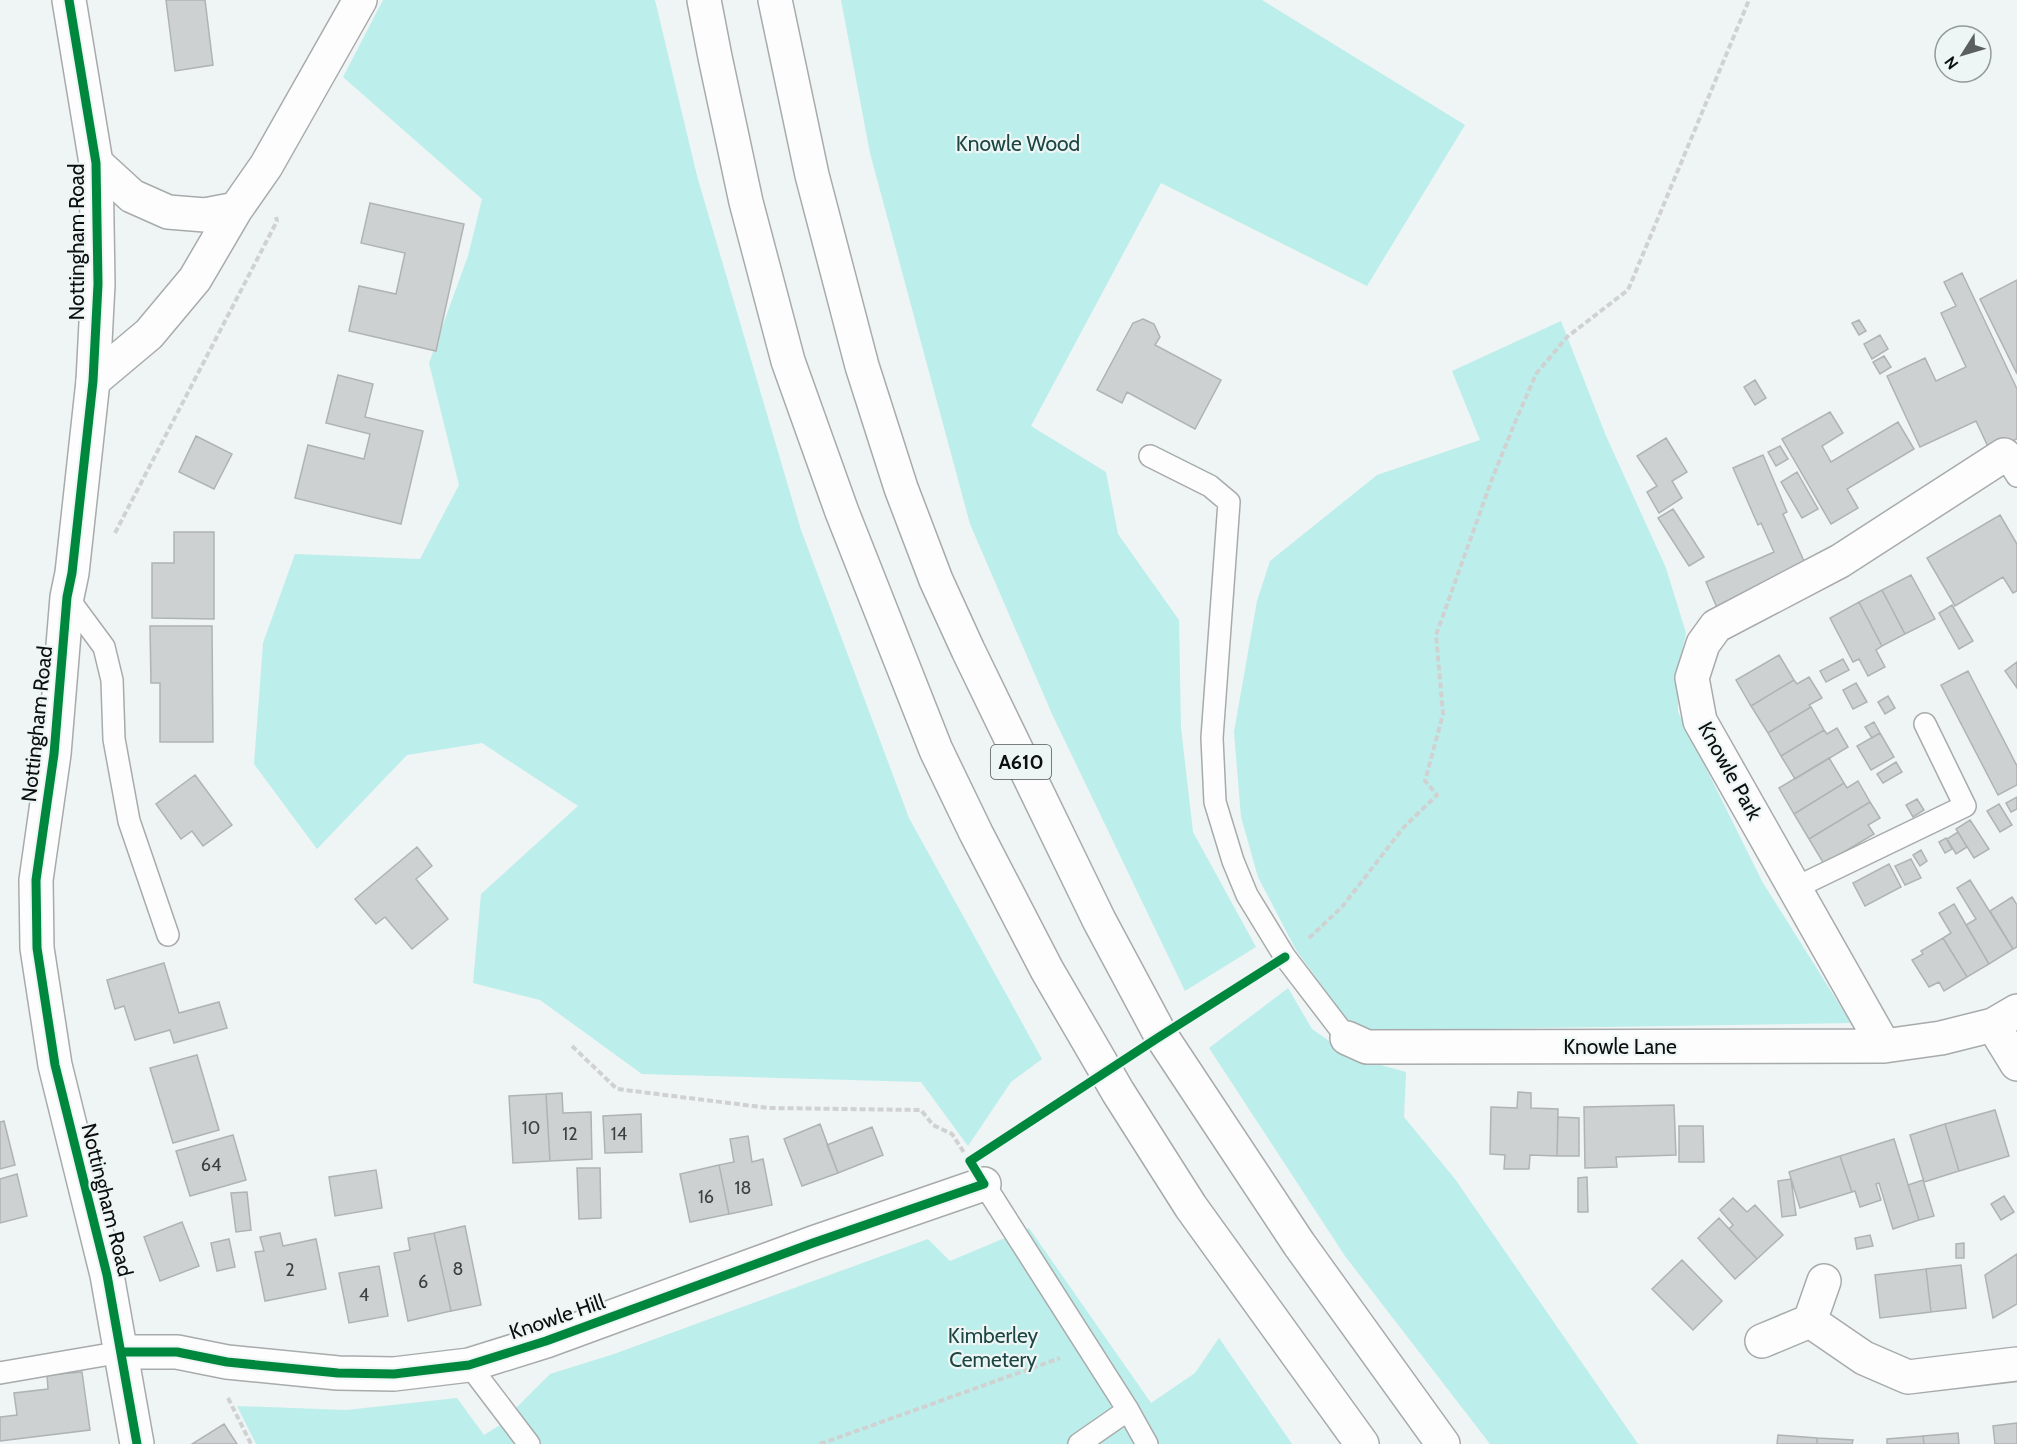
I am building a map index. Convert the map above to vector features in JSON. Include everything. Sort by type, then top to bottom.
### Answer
[{"type":"main road","name":"Nottingham Road","points":[[69,0],[96,163],[98,284],[93,381],[67,597],[54,754],[36,880],[37,948],[54,1065],[107,1275],[137,1444]]},
{"type":"main road","points":[[93,381],[149,334],[195,279],[236,209],[266,166],[360,0]]},
{"type":"main road","points":[[704,0],[746,202],[788,361],[842,512],[936,750],[1047,970],[1118,1092],[1191,1207],[1362,1444]]},
{"type":"main road","name":"A610","points":[[775,0],[812,175],[862,366],[901,488],[936,580],[963,640],[1099,920],[1160,1034],[1299,1244],[1443,1444]]},
{"type":"main road","points":[[96,163],[132,196],[168,212],[205,215],[236,209]]},
{"type":"main road","name":"Knowle Park","points":[[1884,1046],[1700,721],[1692,678],[1703,644],[1716,626],[1840,561],[2011,465]]},
{"type":"main road","points":[[2005,1018],[2017,1064]]},
{"type":"main road","name":"Knowle Lane","points":[[1347,1038],[1367,1047],[1884,1046],[1941,1038],[2005,1018]]},
{"type":"main road","name":"Knowle Hill","points":[[122,1352],[177,1352],[227,1362],[338,1373],[382,1374],[469,1365],[546,1341],[802,1247],[977,1172]]},
{"type":"main road","points":[[1762,1341],[1810,1321],[1824,1281]]},
{"type":"main road","points":[[1810,1321],[1864,1358],[1908,1377],[2017,1364]]},
{"type":"lane","name":"Knowle Lane","points":[[1150,456],[1210,486],[1229,502],[1212,738],[1215,802],[1246,895],[1285,957],[1347,1038]]},
{"type":"lane","points":[[67,597],[104,646],[112,680],[114,739],[129,821],[168,935]]},
{"type":"lane","points":[[1795,888],[1965,806],[1925,724]]},
{"type":"lane","points":[[977,1172],[1089,1347],[1147,1444]]},
{"type":"lane","points":[[0,1373],[122,1352]]},
{"type":"lane","points":[[469,1365],[529,1444]]},
{"type":"lane","points":[[1079,1444],[1128,1410]]},
{"type":"path","points":[[1285,957],[1296,950],[1342,907],[1403,828],[1437,795],[1425,781],[1443,714],[1436,635],[1492,479],[1536,374],[1567,337],[1628,290],[1749,0]]},
{"type":"path","points":[[110,542],[277,221],[266,166]]},
{"type":"path","points":[[572,1046],[617,1089],[769,1108],[921,1110],[933,1125],[952,1134],[977,1172]]},
{"type":"path","points":[[819,1444],[1089,1347]]},
{"type":"path","points":[[227,1362],[228,1398],[251,1444]]},
{"type":"green space","points":[[383,0],[655,0],[697,176],[801,530],[909,818],[1042,1059],[1011,1082],[968,1146],[921,1082],[642,1074],[540,1000],[473,983],[481,894],[578,806],[482,743],[407,755],[317,849],[254,764],[263,643],[295,554],[420,559],[459,485],[429,363],[468,256],[482,199],[343,77]]},
{"type":"green space","name":"Knowle Wood","points":[[841,0],[1262,0],[1465,125],[1367,286],[1161,183],[1031,426],[1106,472],[1118,534],[1179,620],[1181,728],[1193,832],[1256,947],[1185,991],[1052,714],[970,524],[870,153]]},
{"type":"green space","points":[[1561,321],[1606,436],[1666,568],[1686,633],[1678,668],[1678,712],[1763,883],[1851,1023],[1359,1031],[1343,1015],[1296,950],[1258,877],[1241,817],[1234,732],[1257,601],[1270,561],[1377,475],[1480,440],[1452,371]]},
{"type":"green space","points":[[1288,988],[1312,1029],[1352,1057],[1406,1072],[1404,1117],[1455,1179],[1638,1444],[1490,1444],[1345,1256],[1209,1048]]},
{"type":"green space","name":"Kimberley Cemetery","points":[[1029,1228],[1151,1403],[1195,1373],[1219,1338],[1292,1444],[256,1444],[237,1406],[346,1410],[457,1398],[484,1435],[511,1418],[511,1413],[550,1374],[614,1354],[928,1239],[950,1261]]},
{"type":"building","points":[[166,0],[205,0],[213,65],[175,71]]},
{"type":"building","points":[[370,203],[464,224],[436,351],[349,331],[359,286],[396,294],[405,253],[361,243]]},
{"type":"building","points":[[1962,273],[2017,389],[2017,439],[1990,451],[1976,421],[1920,447],[1887,376],[1925,358],[1936,381],[1966,367],[1941,313],[1956,306],[1944,282]]},
{"type":"building","points":[[2017,280],[2017,374],[1980,299]]},
{"type":"building","points":[[1143,319],[1154,324],[1160,337],[1155,345],[1221,380],[1195,429],[1127,392],[1122,403],[1097,390],[1133,323]]},
{"type":"building","points":[[1859,320],[1866,331],[1859,335],[1852,323]]},
{"type":"building","points":[[1880,335],[1888,349],[1872,359],[1864,344]]},
{"type":"building","points":[[1884,356],[1891,367],[1880,374],[1873,362]]},
{"type":"building","points":[[338,375],[373,384],[365,417],[423,431],[401,524],[295,498],[308,445],[364,459],[370,434],[326,423]]},
{"type":"building","points":[[1755,380],[1766,398],[1755,405],[1744,387]]},
{"type":"building","points":[[1830,412],[1843,433],[1822,446],[1831,462],[1898,422],[1914,449],[1847,489],[1858,508],[1831,524],[1782,439]]},
{"type":"building","points":[[196,436],[232,454],[214,489],[179,472]]},
{"type":"building","points":[[1666,438],[1687,472],[1672,481],[1682,498],[1659,513],[1647,492],[1657,486],[1637,456]]},
{"type":"building","points":[[1780,446],[1788,459],[1776,466],[1768,452]]},
{"type":"building","points":[[1763,455],[1787,512],[1783,514],[1808,570],[1718,610],[1706,582],[1774,552],[1761,523],[1758,525],[1733,468]]},
{"type":"building","points":[[1797,472],[1818,509],[1802,518],[1781,482]]},
{"type":"building","points":[[1673,509],[1704,557],[1689,566],[1658,518]]},
{"type":"building","points":[[2000,515],[2017,544],[2017,591],[2013,593],[2003,577],[1955,606],[1927,558]]},
{"type":"building","points":[[174,532],[214,532],[214,619],[152,618],[152,563],[174,563]]},
{"type":"building","points":[[1911,575],[1935,619],[1905,634],[1882,590]]},
{"type":"building","points":[[1882,590],[1905,634],[1882,646],[1859,602]]},
{"type":"building","points":[[1859,602],[1882,646],[1876,650],[1885,667],[1868,676],[1859,659],[1853,662],[1830,618]]},
{"type":"building","points":[[1952,605],[1973,641],[1959,649],[1939,613]]},
{"type":"building","points":[[150,626],[212,626],[213,742],[160,742],[160,683],[151,683]]},
{"type":"building","points":[[1779,655],[1794,680],[1751,706],[1736,680]]},
{"type":"building","points":[[1843,659],[1849,670],[1826,682],[1820,671]]},
{"type":"building","points":[[2017,662],[2017,688],[2005,671]]},
{"type":"building","points":[[1968,671],[2017,766],[2017,785],[1998,795],[1941,685]]},
{"type":"building","points":[[1809,677],[1822,698],[1768,733],[1751,706],[1794,680],[1797,684]]},
{"type":"building","points":[[1856,683],[1867,702],[1853,709],[1843,690]]},
{"type":"building","points":[[1888,696],[1895,708],[1885,714],[1878,702]]},
{"type":"building","points":[[1811,707],[1824,730],[1781,756],[1768,733]]},
{"type":"building","points":[[1874,722],[1880,733],[1872,738],[1865,727]]},
{"type":"building","points":[[1837,728],[1848,747],[1795,779],[1781,756],[1824,730],[1827,734]]},
{"type":"building","points":[[1880,733],[1894,757],[1871,770],[1857,746]]},
{"type":"building","points":[[1829,758],[1844,783],[1794,814],[1779,788]]},
{"type":"building","points":[[1896,762],[1902,772],[1883,783],[1877,774]]},
{"type":"building","points":[[195,775],[232,825],[203,846],[192,831],[181,839],[156,804]]},
{"type":"building","points":[[1858,781],[1870,802],[1809,839],[1794,814],[1844,783],[1847,788]]},
{"type":"building","points":[[2017,797],[2017,809],[2011,812],[2006,803]]},
{"type":"building","points":[[1917,799],[1924,810],[1913,817],[1906,805]]},
{"type":"building","points":[[1870,802],[1880,818],[1868,825],[1874,834],[1824,864],[1809,839]]},
{"type":"building","points":[[1999,804],[2012,825],[2000,832],[1987,811]]},
{"type":"building","points":[[1970,820],[1989,849],[1974,858],[1956,829]]},
{"type":"building","points":[[1958,832],[1967,847],[1956,854],[1947,839]]},
{"type":"building","points":[[1946,838],[1952,849],[1945,853],[1939,842]]},
{"type":"building","points":[[417,847],[432,866],[416,879],[448,919],[412,949],[385,917],[376,924],[355,899]]},
{"type":"building","points":[[1921,850],[1927,861],[1920,866],[1913,855]]},
{"type":"building","points":[[1911,859],[1921,878],[1905,885],[1895,866]]},
{"type":"building","points":[[1889,864],[1901,887],[1865,906],[1853,883]]},
{"type":"building","points":[[1970,880],[2013,949],[1989,964],[1966,925],[1976,919],[1957,888]]},
{"type":"building","points":[[2012,897],[2017,905],[2017,947],[2013,949],[1990,911]]},
{"type":"building","points":[[1954,904],[1989,964],[1967,977],[1943,938],[1951,933],[1939,913]]},
{"type":"building","points":[[1943,938],[1967,977],[1944,991],[1939,982],[1929,987],[1912,960],[1923,954],[1921,951]]},
{"type":"building","points":[[164,963],[179,1013],[219,1002],[227,1028],[174,1043],[170,1030],[135,1040],[124,1006],[115,1009],[107,980]]},
{"type":"building","points":[[197,1055],[219,1130],[173,1143],[150,1068]]},
{"type":"building","points":[[1518,1092],[1531,1093],[1531,1108],[1558,1109],[1557,1156],[1530,1155],[1529,1169],[1504,1169],[1505,1155],[1490,1154],[1491,1107],[1517,1108]]},
{"type":"building","points":[[562,1093],[563,1113],[591,1112],[592,1159],[550,1161],[546,1094]]},
{"type":"building","points":[[546,1094],[550,1161],[513,1163],[509,1096]]},
{"type":"building","points":[[1674,1105],[1676,1155],[1616,1157],[1617,1167],[1585,1168],[1584,1107]]},
{"type":"building","points":[[1995,1110],[2009,1156],[1959,1171],[1945,1124]]},
{"type":"building","points":[[641,1114],[642,1152],[605,1153],[603,1116]]},
{"type":"building","points":[[1558,1117],[1579,1118],[1579,1156],[1557,1156]]},
{"type":"building","points":[[4,1121],[15,1165],[0,1169],[0,1122]]},
{"type":"building","points":[[820,1124],[838,1173],[802,1186],[784,1139]]},
{"type":"building","points":[[1945,1124],[1959,1171],[1924,1182],[1910,1135]]},
{"type":"building","points":[[1679,1126],[1703,1126],[1704,1162],[1679,1162]]},
{"type":"building","points":[[872,1127],[883,1155],[838,1173],[827,1145]]},
{"type":"building","points":[[233,1135],[246,1180],[190,1196],[176,1151]]},
{"type":"building","points":[[748,1136],[752,1162],[763,1159],[772,1205],[729,1214],[719,1165],[734,1162],[730,1139]]},
{"type":"building","points":[[1894,1139],[1919,1220],[1893,1229],[1879,1183],[1876,1184],[1881,1200],[1860,1207],[1855,1191],[1852,1192],[1840,1156]]},
{"type":"building","points":[[1840,1156],[1852,1192],[1800,1208],[1789,1172]]},
{"type":"building","points":[[719,1165],[729,1214],[690,1222],[680,1174]]},
{"type":"building","points":[[577,1168],[600,1168],[601,1218],[579,1219]]},
{"type":"building","points":[[376,1170],[382,1208],[335,1216],[329,1177]]},
{"type":"building","points":[[17,1174],[27,1216],[0,1223],[0,1179]]},
{"type":"building","points":[[1587,1177],[1588,1212],[1578,1212],[1578,1178]]},
{"type":"building","points":[[1791,1179],[1796,1215],[1782,1217],[1778,1181]]},
{"type":"building","points":[[1923,1180],[1934,1216],[1919,1220],[1908,1185]]},
{"type":"building","points":[[247,1192],[251,1230],[236,1232],[231,1193]]},
{"type":"building","points":[[2004,1196],[2014,1212],[2001,1220],[1991,1204]]},
{"type":"building","points":[[1733,1198],[1747,1212],[1755,1205],[1783,1235],[1757,1259],[1729,1229],[1733,1225],[1720,1210]]},
{"type":"building","points":[[1719,1218],[1757,1259],[1735,1279],[1698,1238]]},
{"type":"building","points":[[182,1222],[199,1266],[160,1281],[144,1237]]},
{"type":"building","points":[[465,1226],[481,1305],[451,1311],[434,1233]]},
{"type":"building","points":[[280,1233],[283,1246],[316,1239],[326,1289],[265,1301],[255,1252],[264,1251],[260,1237]]},
{"type":"building","points":[[434,1233],[451,1311],[408,1321],[394,1253],[410,1250],[408,1238]]},
{"type":"building","points":[[1870,1235],[1873,1246],[1857,1249],[1855,1238]]},
{"type":"building","points":[[229,1239],[235,1267],[217,1271],[211,1243]]},
{"type":"building","points":[[1964,1243],[1964,1258],[1956,1258],[1956,1244]]},
{"type":"building","points":[[2017,1254],[2017,1304],[1993,1318],[1985,1275]]},
{"type":"building","points":[[1682,1260],[1722,1301],[1693,1330],[1652,1289]]},
{"type":"building","points":[[1961,1265],[1966,1308],[1931,1312],[1926,1269]]},
{"type":"building","points":[[379,1266],[388,1316],[349,1323],[339,1273]]},
{"type":"building","points":[[1926,1269],[1931,1312],[1880,1318],[1875,1275]]},
{"type":"building","points":[[82,1372],[90,1430],[0,1441],[0,1417],[17,1415],[14,1393],[48,1389],[47,1375]]},
{"type":"building","points":[[2017,1423],[2017,1444],[1995,1444],[1993,1426]]},
{"type":"building","points":[[224,1424],[237,1444],[192,1444]]},
{"type":"building","points":[[1958,1433],[1959,1444],[1924,1444],[1923,1436]]},
{"type":"building","points":[[1778,1435],[1817,1438],[1817,1444],[1777,1444]]},
{"type":"building","points":[[1923,1436],[1924,1444],[1887,1444],[1887,1439]]},
{"type":"building","points":[[1817,1438],[1853,1440],[1852,1444],[1817,1444]]},
{"type":"cycle path","points":[[69,0],[96,163],[98,284],[93,381],[72,573],[67,597],[54,754],[36,880],[37,948],[55,1065],[107,1275],[137,1444]]},
{"type":"cycle path","points":[[122,1352],[177,1352],[227,1362],[338,1373],[394,1374],[469,1365],[546,1341],[813,1243],[984,1184],[970,1161],[1285,957]]}]
